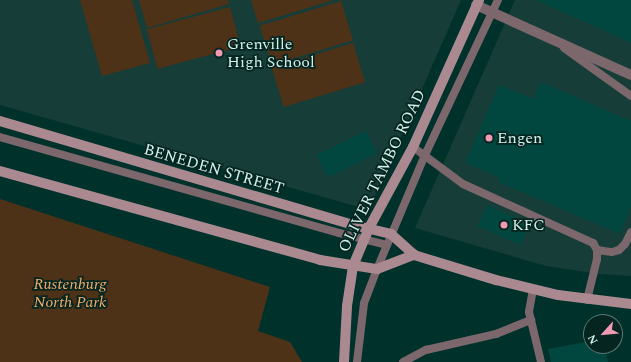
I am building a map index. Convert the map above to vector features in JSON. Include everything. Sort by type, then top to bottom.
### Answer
[{"type":"main road","name":"OLIVER TAMBO ROAD","points":[[344,362],[347,306],[353,266],[369,228],[413,147],[478,2]]},
{"type":"main road","name":"BENEDEN STREET","points":[[0,122],[349,224],[391,234],[414,255],[533,289],[587,300],[631,304]]},
{"type":"main road","points":[[0,171],[320,260],[377,269],[414,255]]},
{"type":"street","points":[[478,2],[493,11],[631,75]]},
{"type":"lane","points":[[357,362],[364,303],[377,269],[425,155],[498,0]]},
{"type":"lane","points":[[552,39],[631,96]]},
{"type":"lane","points":[[0,137],[331,231],[364,238],[387,245]]},
{"type":"lane","points":[[413,147],[463,184],[592,243],[597,250],[597,259],[587,300]]},
{"type":"lane","points":[[597,250],[612,252],[619,250],[625,244],[631,232]]},
{"type":"lane","points":[[533,289],[529,312],[541,362]]},
{"type":"lane","points":[[403,362],[426,350],[496,334],[531,320]]},
{"type":"shaded area","name":"Grenville High School","points":[[0,0],[461,0],[369,210],[0,105]]},
{"type":"shaded area","points":[[515,0],[631,0],[631,276],[599,274],[546,266],[415,228]]},
{"type":"green space","points":[[80,0],[132,0],[150,63],[102,76]]},
{"type":"green space","points":[[139,0],[228,0],[229,4],[147,28]]},
{"type":"green space","points":[[251,0],[334,0],[258,23]]},
{"type":"green space","points":[[341,1],[353,40],[272,65],[260,26]]},
{"type":"green space","points":[[230,7],[241,47],[158,69],[147,29]]},
{"type":"green space","points":[[353,43],[365,82],[284,107],[272,68]]},
{"type":"green space","name":"Rustenburg North Park","points":[[0,199],[270,287],[258,331],[290,342],[302,362],[0,362]]},
{"type":"building","points":[[536,0],[631,0],[631,43]]},
{"type":"building","points":[[541,82],[631,121],[631,207],[620,234],[498,182],[500,178],[465,163],[499,85],[533,99]]},
{"type":"building","points":[[366,131],[377,153],[328,178],[317,155]]},
{"type":"building","name":"KFC","points":[[487,205],[530,224],[521,245],[478,226]]},
{"type":"building","points":[[583,342],[583,354],[606,354],[608,362],[551,362],[548,349]]},
{"type":"place","name":"Grenville High School","points":[[219,53]]},
{"type":"place","name":"Engen","points":[[489,138]]},
{"type":"place","name":"KFC","points":[[504,225]]}]
